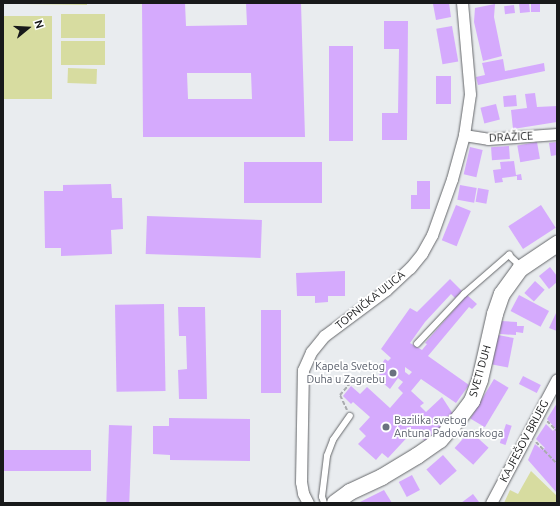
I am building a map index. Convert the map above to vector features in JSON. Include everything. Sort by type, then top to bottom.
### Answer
[{"type":"main road","name":"SVETI DUH","points":[[335,503],[350,492],[382,477],[417,456],[440,440],[460,417],[472,401],[480,380],[495,314],[502,294],[522,267],[557,244]]},
{"type":"street","name":"TOPNIČKA ULICA","points":[[308,503],[303,493],[301,482],[303,370],[311,352],[324,336],[386,290],[410,268],[422,253],[441,213],[464,135],[470,94],[462,3]]},
{"type":"street","name":"DRAŽICE","points":[[464,135],[488,139],[557,134]]},
{"type":"street","name":"KAJFEŠOV BRIJEG","points":[[491,503],[557,379]]},
{"type":"lane","points":[[417,344],[464,294],[509,255],[522,267]]},
{"type":"lane","points":[[324,503],[322,498],[327,456],[333,440],[350,416]]},
{"type":"path","points":[[350,416],[340,395],[354,380]]},
{"type":"path","points":[[543,417],[557,431]]},
{"type":"path","points":[[532,438],[557,464]]},
{"type":"green space","points":[[87,3],[87,5],[22,4]]},
{"type":"green space","points":[[61,14],[105,14],[105,38],[61,38]]},
{"type":"green space","points":[[3,16],[52,16],[52,99],[3,99]]},
{"type":"green space","points":[[61,41],[105,41],[105,65],[61,65]]},
{"type":"green space","points":[[68,68],[97,69],[96,84],[67,83]]},
{"type":"green space","points":[[531,471],[557,496],[557,503],[504,503],[510,490],[518,494]]},
{"type":"building","points":[[142,3],[185,3],[186,26],[247,25],[246,3],[301,3],[305,137],[143,137]],"holes":[[[187,73],[251,73],[252,99],[188,99]]]},
{"type":"building","points":[[449,3],[451,17],[436,20],[433,4]]},
{"type":"building","points":[[529,3],[530,12],[520,13],[519,4]]},
{"type":"building","points":[[531,3],[540,3],[540,12],[531,12]]},
{"type":"building","points":[[495,4],[494,17],[502,56],[483,61],[474,22],[475,8]]},
{"type":"building","points":[[514,5],[515,13],[505,14],[504,6]]},
{"type":"building","points":[[384,21],[408,21],[407,140],[382,140],[382,113],[398,113],[399,49],[384,49]]},
{"type":"building","points":[[452,26],[458,61],[442,64],[436,29]]},
{"type":"building","points":[[329,46],[353,46],[353,141],[329,141]]},
{"type":"building","points":[[503,59],[505,71],[544,63],[545,71],[478,85],[476,77],[485,75],[482,63]]},
{"type":"building","points":[[436,76],[451,76],[451,104],[436,104]]},
{"type":"building","points":[[535,93],[537,107],[557,106],[557,122],[513,129],[511,110],[527,108],[525,94]]},
{"type":"building","points":[[516,95],[517,106],[504,107],[503,96]]},
{"type":"building","points":[[496,104],[500,120],[484,123],[480,108]]},
{"type":"building","points":[[537,142],[540,159],[520,162],[517,145]]},
{"type":"building","points":[[557,142],[557,155],[551,156],[549,143]]},
{"type":"building","points":[[509,146],[510,159],[492,160],[491,147]]},
{"type":"building","points":[[470,147],[483,150],[476,177],[464,174]]},
{"type":"building","points":[[514,161],[516,175],[521,174],[522,180],[517,180],[517,176],[502,178],[503,182],[495,183],[493,170],[501,169],[500,162]]},
{"type":"building","points":[[244,162],[322,162],[322,203],[244,203]]},
{"type":"building","points":[[417,181],[430,181],[430,209],[411,209],[411,195],[417,195]]},
{"type":"building","points":[[111,184],[112,198],[122,198],[123,229],[111,230],[112,254],[61,256],[61,248],[45,248],[44,191],[63,191],[63,185]]},
{"type":"building","points":[[460,185],[477,188],[474,203],[457,200]]},
{"type":"building","points":[[478,188],[489,190],[486,204],[476,202]]},
{"type":"building","points":[[456,205],[471,211],[457,246],[442,240]]},
{"type":"building","points":[[541,205],[556,228],[523,249],[508,226]]},
{"type":"building","points":[[147,216],[262,220],[261,258],[146,254]]},
{"type":"building","points":[[550,267],[557,276],[557,282],[549,289],[539,276]]},
{"type":"building","points":[[345,271],[345,296],[328,296],[328,302],[315,303],[315,296],[297,296],[296,273]]},
{"type":"building","points":[[450,279],[462,291],[455,298],[451,294],[425,322],[410,343],[422,350],[427,344],[425,343],[467,295],[477,304],[472,309],[469,307],[428,356],[469,385],[456,403],[421,379],[411,391],[424,403],[420,406],[426,412],[442,397],[453,414],[426,442],[414,430],[388,458],[382,453],[376,460],[358,444],[366,436],[359,429],[370,417],[353,402],[351,404],[343,396],[351,386],[360,394],[367,387],[390,408],[403,393],[398,388],[403,382],[398,378],[390,389],[377,378],[384,368],[381,365],[385,359],[388,361],[391,358],[381,349],[410,308],[417,312]],"holes":[[[405,367],[412,372],[409,375],[405,372]]]},
{"type":"building","points":[[535,281],[545,290],[534,302],[524,293]]},
{"type":"building","points":[[519,295],[549,311],[541,327],[511,311]]},
{"type":"building","points":[[164,304],[166,391],[117,392],[115,305]]},
{"type":"building","points":[[178,307],[205,307],[207,399],[179,399],[178,370],[187,369],[186,336],[179,336]]},
{"type":"building","points":[[261,310],[281,310],[281,393],[261,393]]},
{"type":"building","points":[[557,311],[557,331],[549,328]]},
{"type":"building","points":[[501,321],[517,322],[517,326],[524,326],[523,333],[516,332],[516,335],[500,334]]},
{"type":"building","points":[[498,335],[514,338],[508,368],[492,364]]},
{"type":"building","points":[[523,376],[541,385],[537,393],[519,384]]},
{"type":"building","points":[[494,379],[509,388],[485,427],[470,418]]},
{"type":"building","points":[[557,403],[557,493],[528,460],[535,444],[542,450],[545,448],[536,439],[546,424],[553,431],[555,428],[547,419]]},
{"type":"building","points":[[169,418],[250,419],[250,461],[170,460],[170,455],[153,454],[153,426],[169,426]]},
{"type":"building","points":[[506,424],[512,426],[506,445],[500,443]]},
{"type":"building","points":[[109,425],[132,426],[129,503],[106,503]]},
{"type":"building","points":[[470,431],[489,448],[473,465],[455,448]]},
{"type":"building","points":[[3,450],[91,450],[91,471],[3,471]]},
{"type":"building","points":[[443,455],[457,471],[440,485],[426,469]]},
{"type":"building","points":[[412,475],[420,490],[407,497],[399,482]]},
{"type":"building","points":[[384,490],[392,503],[358,503]]},
{"type":"building","points":[[473,494],[479,502],[461,503]]},
{"type":"place","name":"Kapela Svetog Duha u Zagrebu","points":[[393,373]]},
{"type":"place","name":"Bazilika svetog Antuna Padovanskoga","points":[[386,427]]}]
